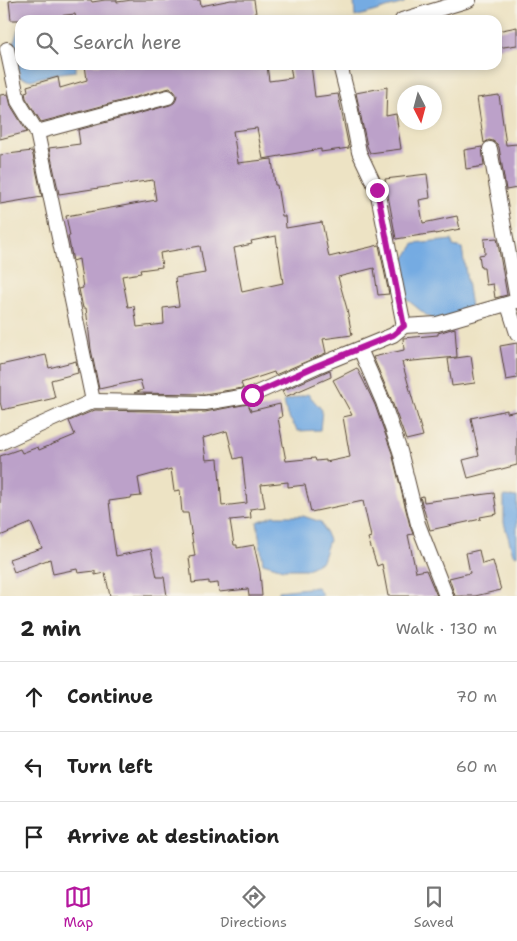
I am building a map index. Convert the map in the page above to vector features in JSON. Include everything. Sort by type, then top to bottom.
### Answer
[{"type":"street","points":[[419,15],[469,0]]},
{"type":"street","points":[[7,49],[18,101],[37,132],[93,401]]},
{"type":"street","points":[[341,70],[350,104],[358,152],[377,190],[404,326]]},
{"type":"street","points":[[37,132],[168,97]]},
{"type":"street","points":[[490,149],[514,301],[517,333]]},
{"type":"street","points":[[0,443],[93,401],[205,403],[252,395],[316,366],[393,335],[404,326],[437,324],[514,301]]},
{"type":"street","points":[[360,348],[383,402],[400,451],[418,524],[446,596]]},
{"type":"water","points":[[354,0],[405,0],[404,3],[362,15],[355,15]]},
{"type":"water","points":[[15,39],[15,55],[13,46]]},
{"type":"water","points":[[18,70],[76,70],[31,80],[20,77]]},
{"type":"water","points":[[452,240],[453,246],[462,248],[471,307],[437,324],[404,297],[400,266],[414,244]]},
{"type":"water","points":[[308,394],[322,410],[320,430],[298,431],[287,415],[284,401]]},
{"type":"water","points":[[504,496],[517,497],[517,556],[513,554],[504,523]]},
{"type":"water","points":[[273,516],[303,516],[321,522],[329,540],[322,561],[308,569],[283,569],[263,563],[257,522]]},
{"type":"water","points":[[317,587],[323,596],[279,596],[279,591]]},
{"type":"building","points":[[91,0],[92,2],[117,0],[117,2],[132,0],[200,0],[201,6],[231,0],[254,0],[256,13],[254,13],[255,15],[15,15],[15,20],[11,20],[9,1]]},
{"type":"building","points":[[517,27],[517,45],[502,47],[502,30]]},
{"type":"building","points":[[86,70],[268,70],[269,81],[292,78],[291,70],[312,70],[315,97],[338,94],[349,148],[321,152],[321,149],[263,159],[257,128],[233,131],[238,163],[272,159],[275,185],[277,185],[282,216],[285,216],[286,228],[322,222],[329,257],[379,245],[389,294],[378,295],[374,268],[338,277],[352,335],[323,339],[326,353],[275,375],[274,372],[241,383],[243,388],[204,394],[134,393],[143,390],[140,380],[99,389],[91,349],[86,308],[83,308],[79,289],[83,288],[79,259],[73,261],[66,216],[156,200],[153,180],[59,194],[49,148],[80,144],[78,130],[170,105],[174,103],[177,95],[170,88],[41,122],[26,98],[27,86],[58,77],[60,88],[87,80]],"holes":[[[276,236],[283,283],[242,292],[234,248],[252,244],[251,241]],[[200,246],[205,273],[175,278],[179,306],[163,308],[164,324],[137,327],[134,306],[128,307],[122,276],[141,273],[140,270],[162,267],[160,253]]]},
{"type":"building","points":[[387,87],[386,116],[396,114],[401,149],[370,153],[356,93]]},
{"type":"building","points":[[8,94],[11,106],[27,132],[0,139],[0,95]]},
{"type":"building","points":[[499,95],[506,145],[517,144],[517,188],[506,190],[499,147],[493,141],[489,140],[484,143],[477,98]]},
{"type":"building","points":[[482,147],[484,166],[466,169],[464,150]]},
{"type":"building","points":[[32,151],[42,197],[0,204],[0,155]]},
{"type":"building","points":[[427,174],[430,198],[419,200],[423,223],[457,216],[460,229],[396,239],[385,179]]},
{"type":"building","points":[[497,238],[507,295],[495,298],[493,284],[486,285],[484,268],[481,268],[479,255],[485,254],[484,239]]},
{"type":"building","points":[[455,328],[457,357],[402,362],[423,436],[406,440],[373,357],[404,350],[403,338],[438,335],[438,333]]},
{"type":"building","points":[[517,343],[517,378],[506,380],[500,346]]},
{"type":"building","points":[[46,355],[49,368],[76,361],[78,373],[51,380],[55,398],[2,410],[0,402],[0,365]]},
{"type":"building","points":[[471,356],[475,383],[452,386],[448,359]]},
{"type":"building","points":[[357,368],[367,388],[392,453],[413,534],[408,535],[416,572],[426,570],[437,596],[388,596],[382,564],[377,566],[368,538],[371,537],[363,501],[311,512],[305,485],[288,487],[288,482],[261,485],[265,507],[250,509],[251,518],[230,520],[234,545],[237,545],[237,548],[254,545],[260,572],[262,596],[249,596],[248,589],[219,592],[218,583],[209,584],[209,581],[192,583],[189,557],[195,556],[188,513],[182,513],[180,490],[174,491],[171,469],[138,478],[141,496],[109,501],[116,556],[151,549],[157,577],[164,577],[167,596],[110,596],[105,573],[95,575],[95,571],[78,573],[77,569],[53,574],[50,559],[14,572],[9,559],[42,548],[31,523],[0,536],[0,456],[20,449],[22,453],[38,447],[39,450],[75,435],[69,421],[95,410],[205,412],[248,404],[251,411],[280,404],[282,417],[278,418],[286,461],[315,458],[316,461],[326,460],[326,462],[350,457],[343,417],[352,415],[333,380]],"holes":[[[227,431],[234,459],[242,457],[247,503],[222,506],[218,459],[206,460],[203,438]]]},
{"type":"building","points":[[330,370],[331,377],[285,397],[282,391]]},
{"type":"building","points":[[507,410],[507,413],[517,411],[517,465],[468,478],[463,460],[479,456],[471,418]]},
{"type":"building","points":[[494,493],[497,514],[430,530],[420,497],[423,496],[424,502]]},
{"type":"building","points":[[479,550],[482,564],[493,561],[501,590],[475,596],[455,596],[449,578],[470,573],[466,553]]},
{"type":"route","points":[[252,395],[316,366],[393,335],[404,326],[377,190]]}]
